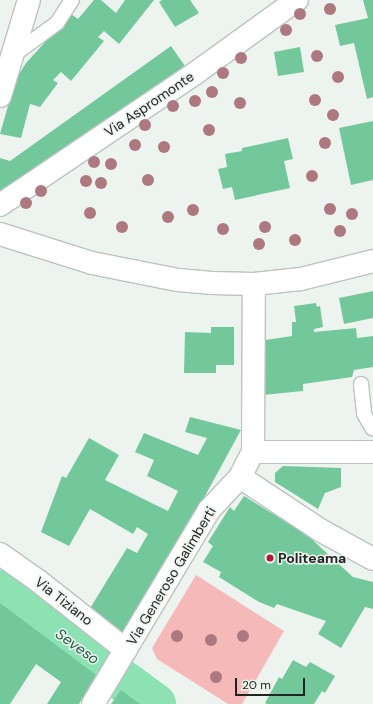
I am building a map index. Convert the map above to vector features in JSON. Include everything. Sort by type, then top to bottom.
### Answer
[{"type":"street","points":[[0,96],[29,0]]},
{"type":"street","name":"Via Aspromonte","points":[[0,205],[297,0]]},
{"type":"street","points":[[0,234],[92,263],[178,280],[254,284],[300,279],[373,261]]},
{"type":"street","name":"Via Generoso Galimberti","points":[[96,698],[123,656],[209,510],[240,477],[253,452],[255,438],[254,284]]},
{"type":"street","points":[[253,452],[373,452]]},
{"type":"street","points":[[240,477],[320,530],[373,559]]},
{"type":"street","name":"Via Tiziano","points":[[0,554],[37,580],[123,656]]},
{"type":"lane","points":[[12,56],[57,23],[72,0]]},
{"type":"lane","points":[[361,384],[364,414],[373,429]]},
{"type":"shaded area","points":[[196,575],[284,631],[242,704],[228,704],[157,659],[152,648]]},
{"type":"building","points":[[94,0],[101,0],[116,13],[125,0],[154,0],[119,44],[104,31],[98,37],[104,41],[71,81],[61,72],[53,80],[58,83],[40,107],[30,104],[21,138],[0,134],[15,81],[26,63],[71,14],[78,19]]},
{"type":"building","points":[[162,0],[190,0],[199,13],[175,27],[159,2]]},
{"type":"building","points":[[363,0],[373,0],[373,97],[367,99],[354,43],[340,46],[335,25],[368,18]]},
{"type":"building","points":[[171,46],[185,66],[170,81],[0,199],[0,158],[10,161]]},
{"type":"building","points":[[300,47],[304,72],[278,76],[274,52]]},
{"type":"building","points":[[373,121],[373,180],[351,185],[339,128]]},
{"type":"building","points":[[288,138],[293,159],[284,161],[290,188],[235,200],[232,187],[223,189],[218,169],[227,167],[225,154],[242,151],[242,148]]},
{"type":"building","points":[[373,291],[373,318],[344,324],[339,298]]},
{"type":"building","points":[[316,303],[317,307],[320,306],[323,327],[314,329],[314,332],[356,328],[357,338],[373,336],[373,367],[354,370],[352,377],[303,384],[303,391],[263,395],[266,340],[292,336],[292,322],[296,322],[294,306]]},
{"type":"building","points":[[211,327],[234,327],[234,365],[216,365],[216,373],[184,373],[185,332],[211,333]]},
{"type":"building","points":[[190,417],[241,430],[182,538],[123,633],[89,610],[127,548],[137,553],[148,534],[137,527],[133,534],[90,509],[69,546],[41,532],[62,476],[66,478],[89,438],[119,455],[105,480],[168,511],[178,491],[147,476],[154,460],[135,452],[144,433],[198,455],[207,438],[185,432]]},
{"type":"building","points":[[283,466],[341,468],[341,487],[325,493],[318,509],[275,482],[275,473]]},
{"type":"building","name":"Politeama","points":[[244,496],[307,535],[353,577],[373,582],[373,609],[365,607],[341,648],[318,634],[326,621],[277,604],[274,608],[259,602],[219,577],[221,572],[203,562],[213,546],[208,542],[230,507],[234,511]]},
{"type":"building","points":[[0,603],[96,675],[79,704],[47,704],[61,682],[36,664],[10,704],[0,704]]},
{"type":"building","points":[[293,660],[306,667],[310,662],[335,676],[325,693],[322,691],[314,704],[265,703],[279,677],[282,679]]},
{"type":"building","points":[[121,690],[140,704],[111,704]]},
{"type":"waterway","name":"Seveso","points":[[0,591],[155,704]]},
{"type":"place","name":"Politeama","points":[[270,558]]}]
